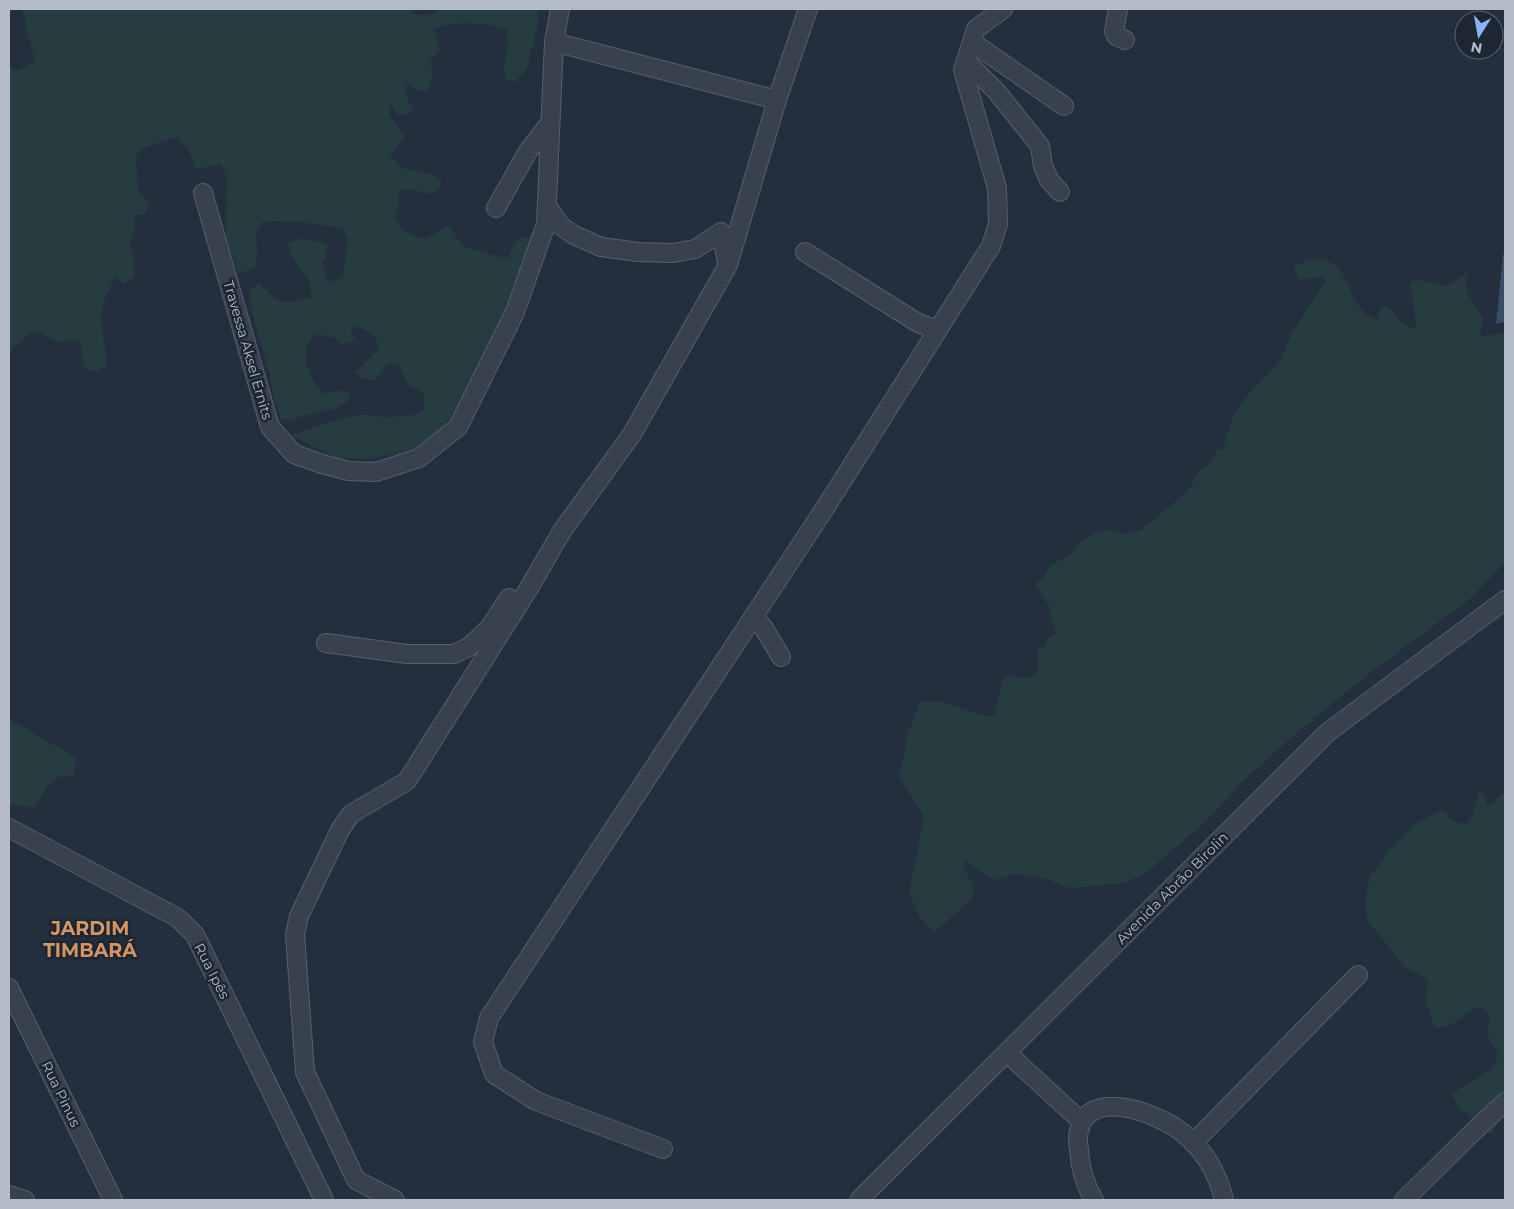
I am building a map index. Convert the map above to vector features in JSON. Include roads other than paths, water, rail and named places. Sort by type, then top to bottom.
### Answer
[{"type":"street","name":"Travessa Aksel Ernits","points":[[203,193],[270,427],[294,454],[349,471],[376,472],[419,458],[458,427],[515,312],[546,224],[554,42],[560,9]]},
{"type":"street","points":[[394,1200],[356,1180],[305,1072],[296,935],[299,916],[340,830],[351,814],[407,781],[529,588],[562,530],[632,434],[728,265],[777,100],[808,9]]},
{"type":"street","points":[[663,1149],[536,1101],[494,1074],[483,1042],[489,1018],[825,508],[991,246],[998,224],[997,188],[963,70],[976,29],[1003,9]]},
{"type":"street","points":[[1118,9],[1114,31],[1116,36],[1125,40]]},
{"type":"street","points":[[554,42],[777,100]]},
{"type":"street","points":[[972,42],[1064,106]]},
{"type":"street","points":[[966,61],[997,92],[1040,146],[1043,166],[1048,180],[1060,192]]},
{"type":"street","points":[[496,208],[528,151],[550,123]]},
{"type":"street","points":[[547,206],[561,226],[574,235],[601,247],[638,252],[673,253],[695,249],[721,232],[728,265]]},
{"type":"street","points":[[805,252],[918,323],[938,330]]},
{"type":"street","points":[[326,643],[407,654],[454,654],[469,647],[490,627],[510,595],[529,588]]},
{"type":"street","name":"Avenida Abrão Birolin","points":[[859,1200],[1327,733],[1505,600]]},
{"type":"street","points":[[754,616],[781,657]]},
{"type":"street","name":"Rua Ipês","points":[[9,828],[178,918],[194,935],[324,1200]]},
{"type":"street","points":[[1193,1143],[1358,975]]},
{"type":"street","name":"Rua Pinus","points":[[9,988],[113,1200]]},
{"type":"street","points":[[1007,1053],[1082,1122]]},
{"type":"street","points":[[1404,1200],[1505,1102]]},
{"type":"street","points":[[1094,1200],[1086,1185],[1078,1137],[1082,1122],[1092,1111],[1105,1107],[1146,1113],[1172,1125],[1193,1143],[1210,1164],[1224,1200]]},
{"type":"street","points":[[9,1195],[25,1200]]},
{"type":"water","points":[[1505,248],[1505,322],[1496,324],[1503,256]]},
{"type":"district","name":"JARDIM TIMBARÁ","points":[[90,939]]}]
